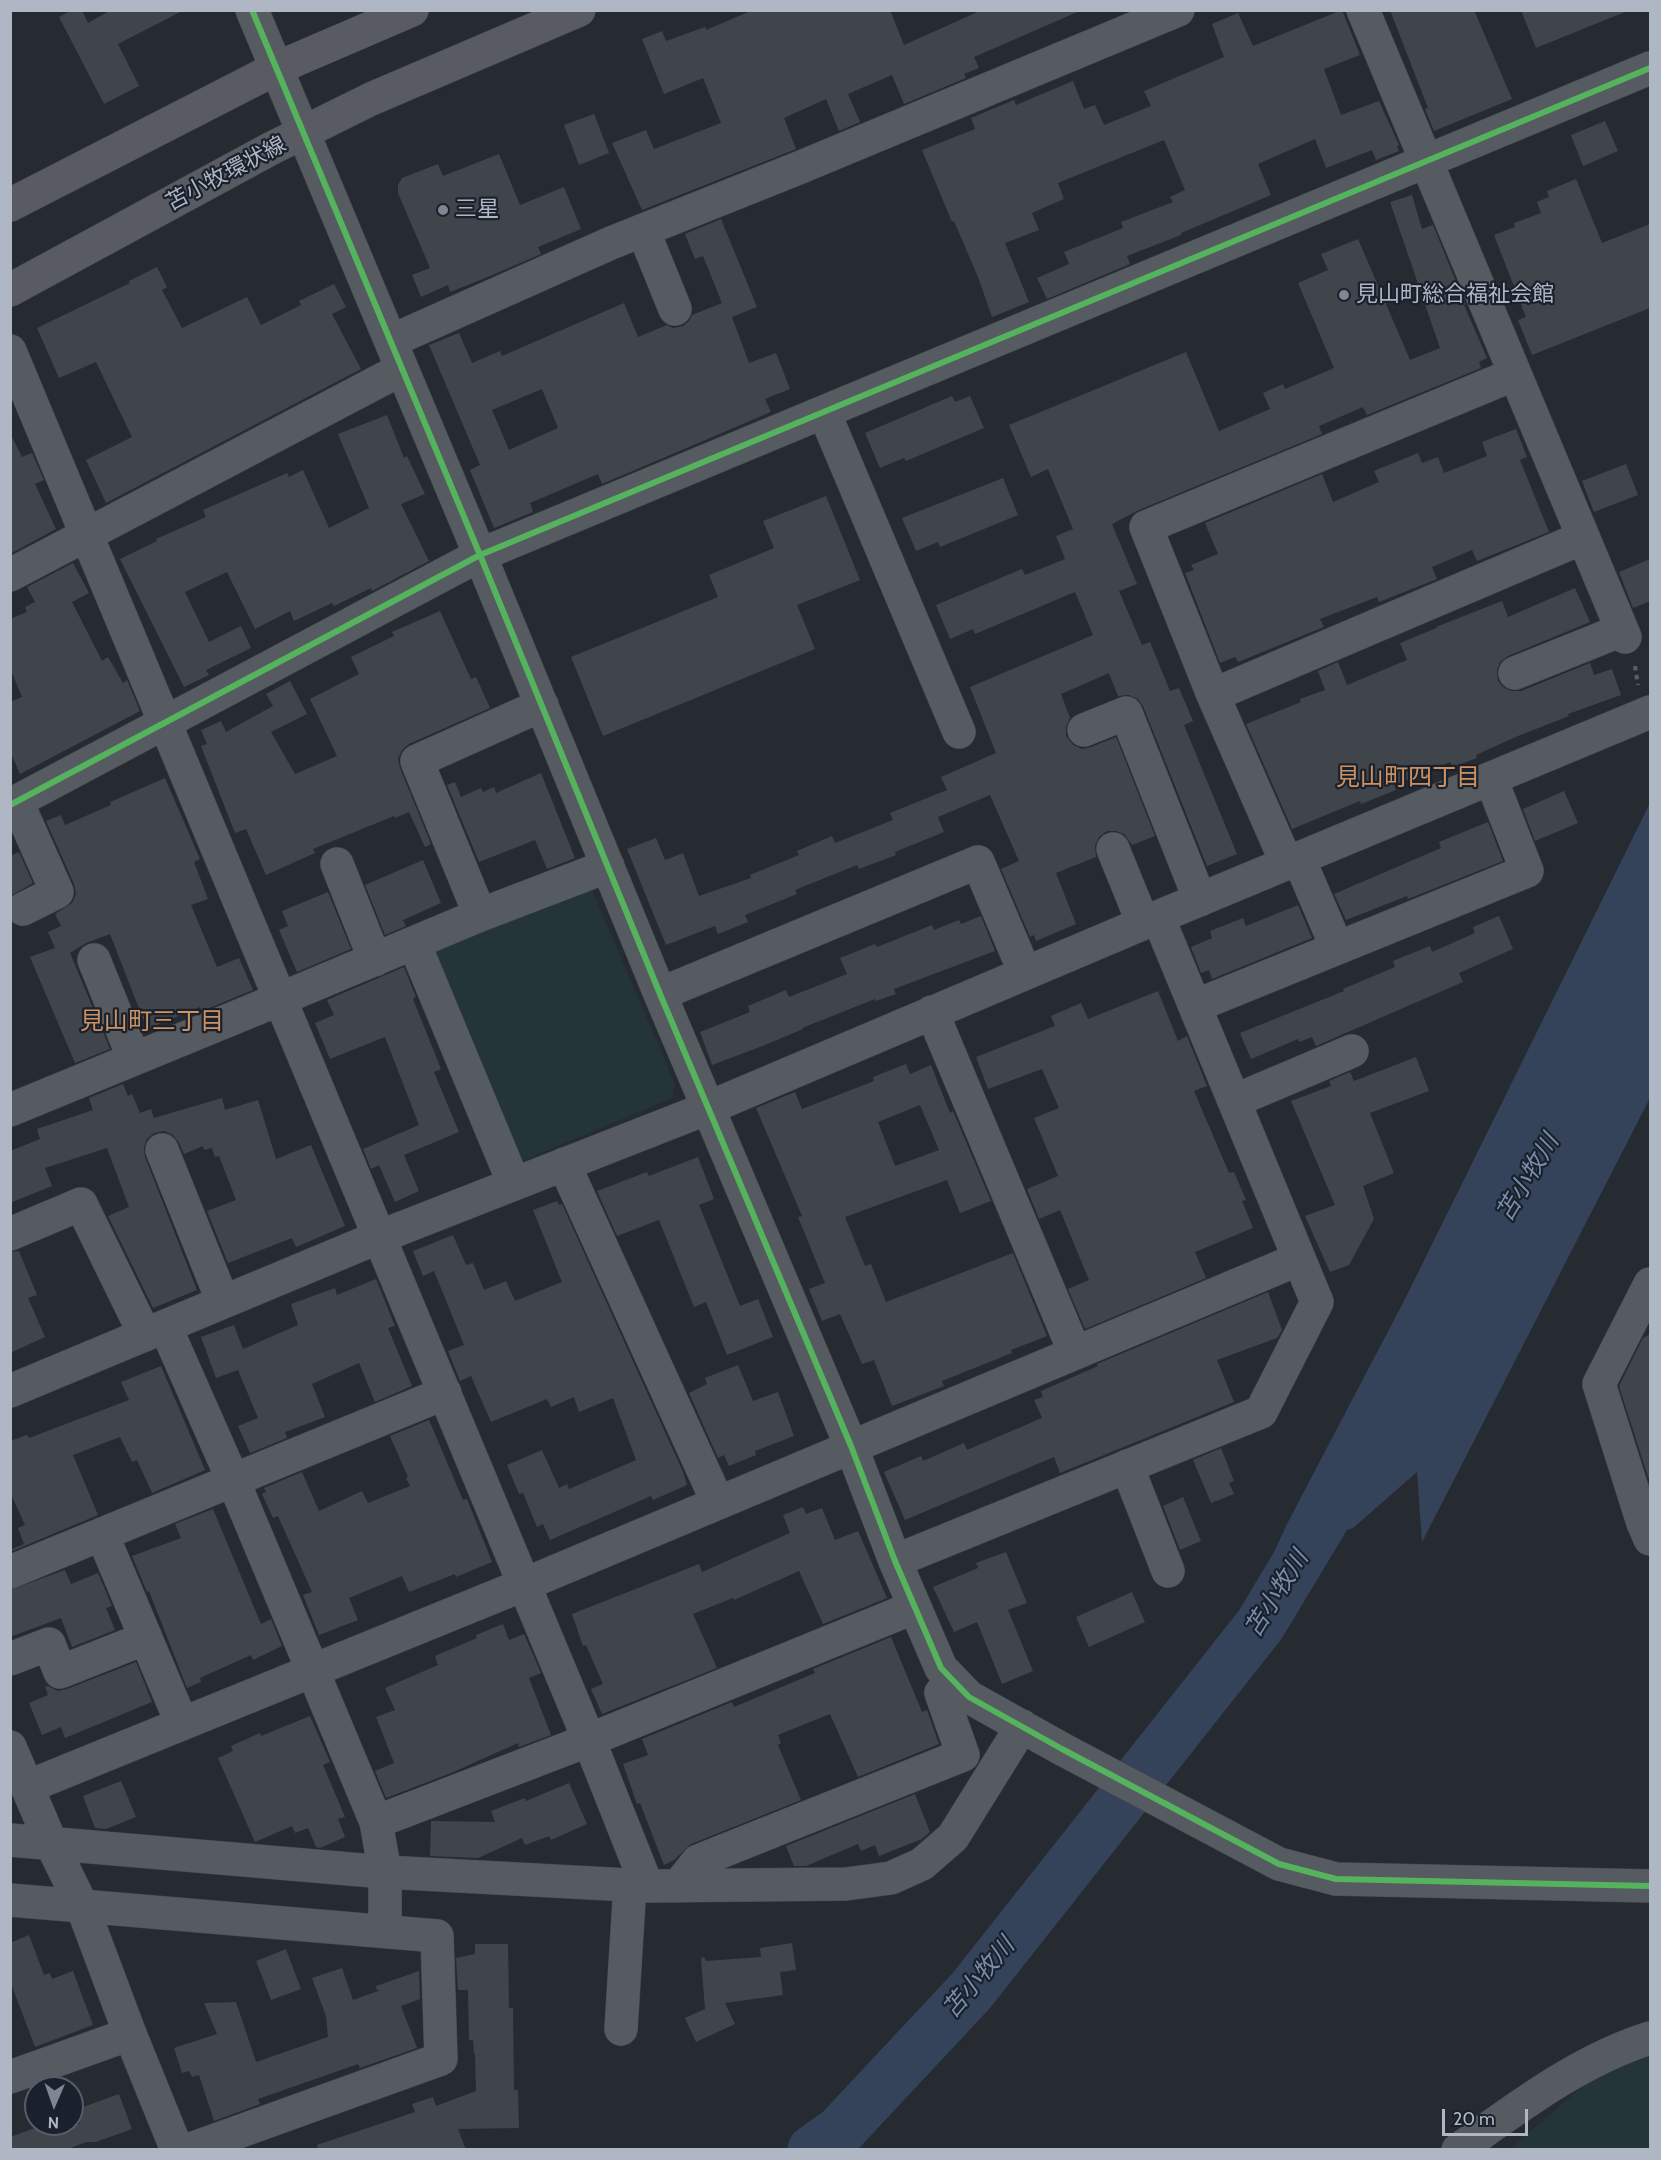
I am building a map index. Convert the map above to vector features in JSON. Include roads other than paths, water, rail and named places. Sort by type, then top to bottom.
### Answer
[{"type":"main road","points":[[10,205],[277,68],[412,10]]},
{"type":"main road","name":"苫小牧環状線","points":[[10,290],[272,148],[371,99],[579,10]]},
{"type":"street","points":[[252,10],[480,555],[660,994],[851,1446],[895,1561],[941,1668],[969,1698],[1279,1864],[1336,1879],[1650,1886]]},
{"type":"street","points":[[10,575],[86,534],[396,355],[643,230],[801,168],[1178,10]]},
{"type":"street","points":[[1362,10],[1582,538],[1624,633],[1515,673]]},
{"type":"street","points":[[22,909],[57,892],[14,804],[480,555],[1650,68]]},
{"type":"street","points":[[643,230],[675,309]]},
{"type":"street","points":[[10,351],[524,1585],[652,1885],[621,2029]]},
{"type":"street","points":[[1337,948],[1213,696],[1146,527],[1515,374]]},
{"type":"street","points":[[824,412],[959,732]]},
{"type":"street","points":[[1213,696],[1582,538]]},
{"type":"street","points":[[480,915],[417,761],[542,705]]},
{"type":"street","points":[[1084,730],[1126,714],[1200,900]]},
{"type":"street","points":[[10,1391],[379,1237],[708,1108],[1639,717]]},
{"type":"street","points":[[1195,1006],[1527,871],[1491,779]]},
{"type":"street","points":[[895,1561],[1261,1412],[1317,1302],[1195,1006],[1113,849]]},
{"type":"street","points":[[660,994],[978,862],[1025,973]]},
{"type":"street","points":[[337,864],[375,960]]},
{"type":"street","points":[[10,1110],[480,915],[608,866]]},
{"type":"street","points":[[414,943],[513,1184]]},
{"type":"street","points":[[94,960],[134,1059]]},
{"type":"street","points":[[932,1012],[1075,1353]]},
{"type":"street","points":[[1234,1101],[1352,1051]]},
{"type":"street","points":[[162,1150],[223,1302]]},
{"type":"street","points":[[564,1164],[718,1503]]},
{"type":"street","points":[[10,1234],[81,1204],[155,1330],[233,1480],[375,1822],[385,1872],[386,1931]]},
{"type":"street","points":[[27,1787],[524,1585],[1299,1259]]},
{"type":"street","points":[[1648,1528],[1599,1384],[1650,1284]]},
{"type":"street","points":[[10,1572],[445,1392]]},
{"type":"street","points":[[1127,1467],[1168,1571]]},
{"type":"street","points":[[102,1534],[182,1725]]},
{"type":"street","points":[[375,1822],[589,1740],[915,1607]]},
{"type":"street","points":[[10,1659],[49,1644],[60,1672],[146,1638]]},
{"type":"street","points":[[652,1885],[698,1861],[963,1755],[940,1693],[952,1680]]},
{"type":"street","points":[[10,1840],[385,1872],[652,1885],[846,1884],[891,1878],[922,1864],[953,1837],[1022,1726]]},
{"type":"street","points":[[10,1747],[51,1843],[82,1906],[177,2150]]},
{"type":"street","points":[[10,1900],[438,1936],[441,2059],[188,2150]]},
{"type":"street","points":[[10,2077],[130,2034]]},
{"type":"street","points":[[1458,2150],[1541,2091],[1624,2046],[1650,2038]]},
{"type":"water","points":[[1650,803],[1650,1098],[1422,1542],[1417,1472],[1353,1528],[1312,1540],[1257,1589],[1287,1524],[1404,1301]]},
{"type":"waterway","name":"苫小牧川","points":[[813,2150],[840,2131],[971,1991],[1260,1625],[1346,1482]]},
{"type":"place","name":"三星","points":[[443,210]]},
{"type":"place","name":"見山町総合福祉会館","points":[[1344,295]]},
{"type":"district","name":"見山町四丁目","points":[[1408,778]]},
{"type":"district","name":"見山町三丁目","points":[[152,1022]]}]
